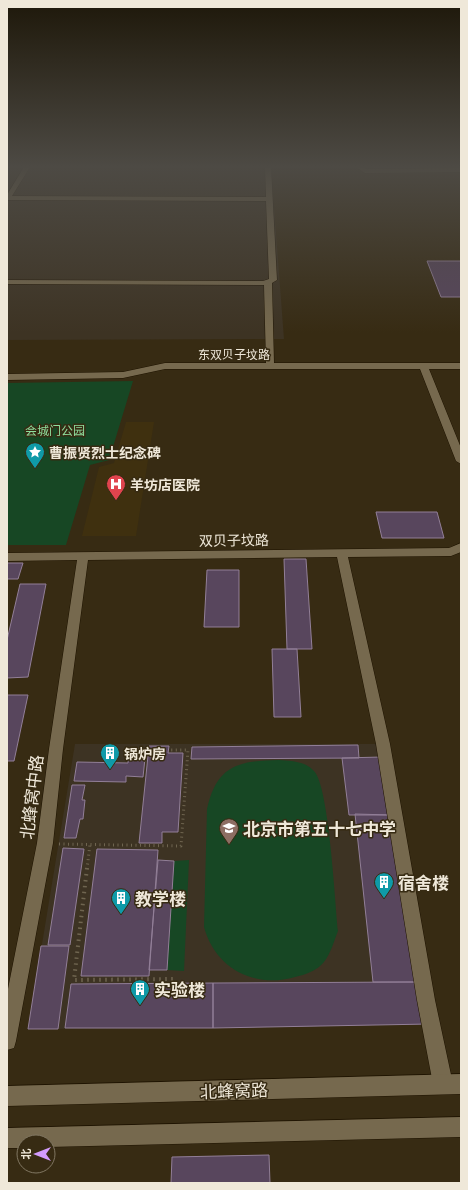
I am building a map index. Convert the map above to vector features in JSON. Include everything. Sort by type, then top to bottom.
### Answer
[{"type":"street","points":[[7,282],[268,282],[273,280],[269,223]]},
{"type":"street","points":[[268,282],[270,366]]},
{"type":"street","name":"东双贝子坟路","points":[[7,377],[122,375],[165,366],[461,366]]},
{"type":"street","points":[[424,366],[461,461]]},
{"type":"street","name":"双贝子坟路","points":[[7,557],[451,552],[461,547]]},
{"type":"street","points":[[342,554],[383,744],[424,994],[452,1084]]},
{"type":"street","name":"北蜂窝中路","points":[[7,1041],[45,844],[56,749],[84,557]]},
{"type":"street","name":"北蜂窝路","points":[[7,1096],[452,1084]]},
{"type":"street","points":[[7,1138],[461,1127]]},
{"type":"path","points":[[45,844],[181,846],[188,750],[168,750]]},
{"type":"path","points":[[90,844],[74,980],[175,979]]},
{"type":"shaded area","points":[[7,223],[275,223],[284,339],[7,340]]},
{"type":"shaded area","name":"羊坊店医院","points":[[126,422],[154,422],[136,536],[82,536],[99,467],[114,463]]},
{"type":"shaded area","name":"北京市第五十七中学","points":[[75,744],[383,744],[415,982],[213,983],[213,1028],[28,1029]]},
{"type":"green space","name":"会城门公园","points":[[133,381],[109,460],[90,465],[66,545],[7,545],[7,383]]},
{"type":"green space","points":[[279,760],[298,762],[306,765],[314,771],[319,781],[324,798],[327,821],[338,931],[329,955],[324,962],[311,972],[280,980],[265,980],[238,972],[227,964],[217,954],[209,941],[204,927],[207,809],[211,794],[217,783],[223,774],[231,768],[252,762]]},
{"type":"green space","points":[[189,860],[184,971],[167,970],[174,861]]},
{"type":"building","points":[[427,261],[461,261],[461,297],[441,297]]},
{"type":"building","points":[[376,512],[437,512],[444,538],[382,538]]},
{"type":"building","points":[[284,559],[306,559],[312,649],[287,649]]},
{"type":"building","points":[[7,563],[23,563],[18,579],[7,579]]},
{"type":"building","points":[[207,570],[239,570],[239,627],[204,627]]},
{"type":"building","points":[[20,584],[46,584],[28,677],[7,678],[7,640]]},
{"type":"building","points":[[272,649],[297,649],[301,717],[274,717]]},
{"type":"building","points":[[7,695],[28,695],[14,761],[7,761]]},
{"type":"building","points":[[358,745],[359,758],[191,759],[192,747]]},
{"type":"building","points":[[149,746],[169,746],[168,753],[183,753],[178,832],[162,832],[162,843],[139,843]]},
{"type":"building","name":"锅炉房","points":[[129,749],[146,749],[143,777],[126,776],[126,782],[74,781],[77,762],[128,763]]},
{"type":"building","points":[[382,757],[391,815],[349,815],[342,758]]},
{"type":"building","points":[[72,785],[85,785],[82,800],[85,800],[83,819],[80,819],[76,838],[64,838]]},
{"type":"building","name":"宿舍楼","points":[[355,814],[391,815],[415,982],[373,982]]},
{"type":"building","points":[[63,848],[84,849],[70,945],[48,945]]},
{"type":"building","name":"教学楼","points":[[97,849],[158,850],[149,976],[81,976]]},
{"type":"building","points":[[158,860],[174,861],[167,970],[149,970]]},
{"type":"building","points":[[41,946],[69,946],[58,1029],[28,1029]]},
{"type":"building","points":[[415,982],[430,1024],[213,1028],[213,983]]},
{"type":"building","name":"实验楼","points":[[213,983],[213,1028],[65,1028],[71,984]]},
{"type":"building","points":[[269,1155],[270,1183],[171,1183],[172,1157]]},
{"type":"place","name":"曹振贤烈士纪念碑","points":[[35,469]]},
{"type":"place","name":"羊坊店医院","points":[[116,501]]},
{"type":"place","name":"锅炉房","points":[[110,770]]},
{"type":"place","name":"北京市第五十七中学","points":[[229,845]]},
{"type":"place","name":"宿舍楼","points":[[384,899]]},
{"type":"place","name":"教学楼","points":[[121,915]]},
{"type":"place","name":"实验楼","points":[[140,1006]]}]
